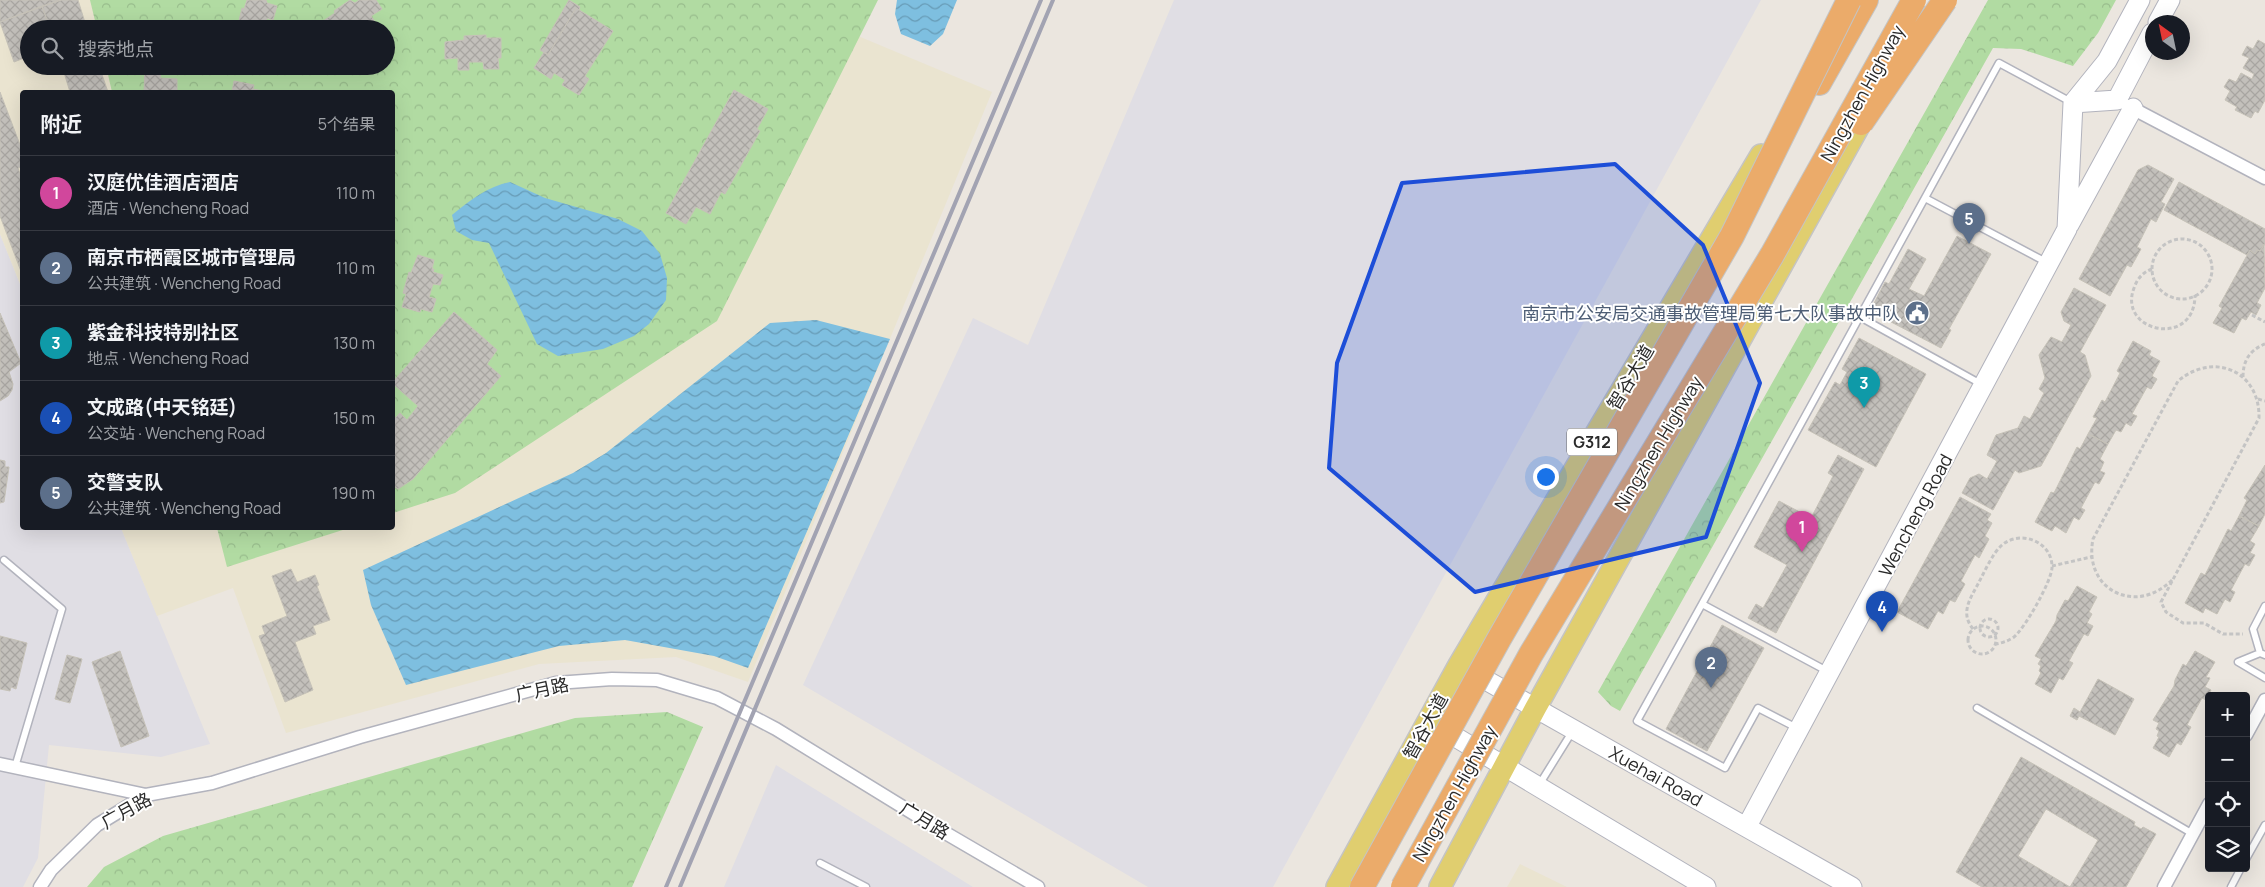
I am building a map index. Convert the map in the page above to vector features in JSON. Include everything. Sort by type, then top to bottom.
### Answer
[{"type":"highway","points":[[1732,236],[1851,0]]},
{"type":"highway","name":"Ningzhen Highway","points":[[1362,887],[1504,630],[1866,0]]},
{"type":"highway","name":"Ningzhen Highway","points":[[1403,887],[1530,654],[1772,254],[1914,0]]},
{"type":"highway","points":[[1772,254],[1945,0]]},
{"type":"main road","name":"智谷大道","points":[[1337,887],[1427,720],[1851,0]]},
{"type":"main road","points":[[1440,887],[1506,767],[1535,709],[1879,90],[1931,0]]},
{"type":"street","points":[[2073,103],[2107,60],[2140,0]]},
{"type":"street","points":[[2162,15],[2170,0]]},
{"type":"street","points":[[2116,100],[2145,46]]},
{"type":"street","points":[[2073,103],[2116,100],[2265,178]]},
{"type":"street","name":"Wencheng Road","points":[[2067,229],[2073,103]]},
{"type":"street","name":"Wencheng Road","points":[[1747,826],[2133,108]]},
{"type":"street","name":"Xuehai Road","points":[[1459,665],[1852,887]]},
{"type":"street","name":"广月路","points":[[40,887],[51,870],[97,825],[146,795],[212,783],[360,737],[556,683],[612,679],[657,680],[717,698],[776,729],[937,828],[1038,887]]},
{"type":"street","points":[[2250,728],[2265,700]]},
{"type":"street","points":[[1427,720],[1706,887]]},
{"type":"street","points":[[0,764],[146,795]]},
{"type":"street","points":[[2164,887],[2205,812]]},
{"type":"lane","points":[[1799,730],[1758,708],[1726,768],[1637,720],[1999,63],[2073,103]]},
{"type":"lane","points":[[1925,198],[2050,264]]},
{"type":"lane","points":[[1860,317],[1984,385]]},
{"type":"lane","points":[[4,560],[62,609],[15,767]]},
{"type":"lane","points":[[1702,604],[1830,673]]},
{"type":"lane","points":[[2265,606],[2253,629],[2262,654],[2238,662],[2265,678]]},
{"type":"lane","points":[[1977,708],[2193,834]]},
{"type":"lane","points":[[1538,787],[1573,730]]},
{"type":"lane","points":[[2250,852],[2265,825]]},
{"type":"lane","points":[[820,863],[866,887]]},
{"type":"lane","points":[[2231,887],[2239,872]]},
{"type":"path","points":[[2181,238],[2198,243],[2209,255],[2212,272],[2205,288],[2195,295],[2183,299],[2166,295],[2155,282],[2152,269],[2154,257],[2165,244],[2181,238]]},
{"type":"path","points":[[2152,269],[2141,276],[2133,291],[2134,309],[2145,324],[2161,330],[2179,326],[2192,313],[2195,295]]},
{"type":"path","points":[[2252,315],[2265,322]]},
{"type":"path","points":[[2243,377],[2245,360],[2257,348],[2265,344]]},
{"type":"path","points":[[2172,580],[2158,592],[2150,595],[2140,597],[2122,595],[2105,585],[2099,577],[2091,557],[2093,539],[2178,381],[2193,370],[2211,366],[2230,369],[2243,377],[2253,388],[2257,398],[2259,418],[2161,602],[2166,612],[2183,623],[2204,623],[2223,634],[2240,633],[2256,638]]},
{"type":"path","points":[[2257,398],[2265,401]]},
{"type":"path","points":[[1972,629],[1967,619],[1966,607],[1996,552],[2005,543],[2019,538],[2034,540],[2045,548],[2052,566],[2049,580],[2019,632],[2008,640],[1996,644]]},
{"type":"path","points":[[2052,566],[2091,557]]},
{"type":"path","points":[[1985,620],[1993,620],[1998,627],[1995,634],[1996,644],[1992,651],[1987,654],[1975,653],[1968,644],[1969,633],[1972,629],[1981,625],[1985,620]]},
{"type":"path","points":[[1981,625],[1982,632],[1986,636],[1995,634]]},
{"type":"path","points":[[1981,625],[1989,627],[1995,634]]},
{"type":"highlighted area","points":[[1615,164],[1703,245],[1760,383],[1706,537],[1475,592],[1329,468],[1337,363],[1402,183]]},
{"type":"shaded area","points":[[0,0],[772,0],[992,92],[748,682],[676,657],[539,664],[286,733],[233,588],[157,616],[122,530],[395,530],[395,90],[20,90],[20,284],[0,234]]},
{"type":"shaded area","points":[[1174,0],[1761,0],[1273,887],[1148,887],[803,685],[973,318],[1028,345]]},
{"type":"shaded area","points":[[0,234],[20,284],[20,530],[122,530],[210,744],[161,757],[49,745],[38,858],[23,887],[0,887]]},
{"type":"shaded area","points":[[776,765],[973,887],[724,887]]},
{"type":"shaded area","points":[[1520,864],[1567,887],[1507,887]]},
{"type":"green space","points":[[90,0],[878,0],[717,321],[455,493],[395,512],[395,90],[112,90],[108,75],[395,75],[395,20],[95,20]]},
{"type":"green space","points":[[1988,0],[2116,0],[2098,33],[2073,66],[2021,49],[1993,48],[1620,711],[1611,706],[1598,692]]},
{"type":"green space","points":[[218,530],[343,530],[227,567]]},
{"type":"green space","points":[[667,712],[703,727],[632,887],[87,887],[104,867],[163,836],[575,718]]},
{"type":"water","points":[[897,0],[957,0],[943,34],[930,46],[901,34],[895,14]]},
{"type":"water","points":[[510,182],[545,198],[618,219],[642,231],[660,254],[667,278],[666,300],[649,324],[634,336],[603,349],[558,356],[537,344],[489,243],[472,240],[456,231],[452,215],[472,199],[486,191]]},
{"type":"water","points":[[816,320],[890,339],[748,668],[714,656],[625,640],[559,646],[406,685],[371,605],[363,570],[573,473],[606,453],[770,323]]},
{"type":"building","points":[[0,0],[61,0],[0,22]]},
{"type":"building","points":[[61,0],[78,0],[84,20],[47,20],[42,6]]},
{"type":"building","points":[[247,0],[266,0],[267,3],[277,6],[273,20],[267,18],[267,20],[239,20],[242,8],[244,9]]},
{"type":"building","points":[[350,0],[355,3],[359,0],[376,0],[382,9],[371,16],[374,20],[324,20],[335,13],[334,11]]},
{"type":"building","points":[[569,0],[580,7],[579,10],[576,8],[548,55],[540,50]]},
{"type":"building","points":[[42,6],[47,20],[20,20],[20,60],[14,62],[0,22]]},
{"type":"building","points":[[576,8],[613,31],[585,76],[589,79],[579,95],[562,85],[565,80],[554,73],[551,79],[534,68],[544,52],[548,55]]},
{"type":"building","points":[[486,35],[486,38],[501,38],[501,58],[498,58],[499,69],[484,69],[483,62],[469,62],[469,70],[458,70],[458,58],[445,59],[445,42],[464,40],[464,36]]},
{"type":"building","points":[[2258,40],[2265,44],[2265,100],[2258,113],[2255,111],[2251,118],[2235,110],[2237,107],[2225,100],[2230,91],[2224,87],[2229,79],[2236,82],[2241,73],[2252,79],[2254,74],[2243,68],[2249,58],[2242,55],[2247,46],[2253,49]]},
{"type":"building","points":[[65,75],[102,75],[107,90],[69,90]]},
{"type":"building","points":[[145,75],[160,75],[160,78],[177,79],[177,90],[144,90]]},
{"type":"building","points":[[234,81],[254,85],[253,89],[258,90],[232,90]]},
{"type":"building","points":[[734,90],[768,109],[757,129],[760,131],[725,194],[721,192],[710,214],[696,207],[686,224],[666,213]]},
{"type":"building","points":[[0,92],[20,145],[20,167],[18,168],[20,174],[20,269],[0,216]]},
{"type":"building","points":[[2148,165],[2174,179],[2161,202],[2165,204],[2156,222],[2151,219],[2137,247],[2141,249],[2131,267],[2127,265],[2110,296],[2079,279],[2138,170]]},
{"type":"building","points":[[2179,182],[2265,229],[2265,244],[2260,251],[2257,250],[2255,254],[2250,250],[2247,255],[2164,210]]},
{"type":"building","points":[[1957,236],[1991,254],[1949,329],[1951,330],[1941,348],[1870,311],[1885,282],[1889,284],[1908,249],[1926,259],[1909,289],[1924,296]]},
{"type":"building","points":[[2264,244],[2265,288],[2257,303],[2261,305],[2256,315],[2251,312],[2246,320],[2242,318],[2234,333],[2213,323],[2222,308],[2219,306],[2250,250],[2255,254],[2257,250],[2260,251]]},
{"type":"building","points":[[418,255],[434,260],[433,272],[443,275],[440,285],[433,284],[429,297],[436,299],[432,312],[421,309],[420,312],[402,307],[406,294],[403,293],[409,272],[411,273]]},
{"type":"building","points":[[2074,288],[2106,305],[2080,352],[2085,355],[2091,376],[2041,466],[2019,473],[2015,470],[1993,510],[1962,493],[1970,478],[1979,474],[1987,479],[1997,461],[1987,455],[1996,435],[2018,428],[2024,416],[2030,419],[2044,393],[2039,389],[2045,378],[2039,355],[2051,337],[2062,342],[2071,325],[2064,321],[2061,312]]},
{"type":"building","points":[[454,312],[497,350],[487,364],[501,376],[413,479],[398,489],[395,487],[395,418],[400,413],[407,420],[418,406],[395,386],[395,380]]},
{"type":"building","points":[[0,313],[20,364],[9,372],[13,384],[12,390],[8,396],[0,401]]},
{"type":"building","points":[[1859,338],[1926,374],[1876,467],[1808,430],[1835,382],[1840,385],[1847,372],[1842,369]]},
{"type":"building","points":[[2133,341],[2151,351],[2149,355],[2160,361],[2152,376],[2157,379],[2151,389],[2147,387],[2132,414],[2137,416],[2131,426],[2126,423],[2121,432],[2116,430],[2108,444],[2088,434],[2097,418],[2093,417],[2102,400],[2105,402],[2120,373],[2117,371]]},
{"type":"building","points":[[2088,434],[2108,444],[2100,459],[2104,462],[2100,471],[2105,473],[2099,484],[2095,482],[2081,508],[2085,510],[2079,520],[2074,517],[2066,533],[2055,526],[2052,531],[2035,522],[2051,492],[2054,493],[2077,447],[2080,449]]},
{"type":"building","points":[[1838,455],[1864,469],[1776,633],[1748,618],[1756,604],[1763,608],[1787,565],[1754,547],[1779,501],[1811,518],[1833,476],[1828,473]]},
{"type":"building","points":[[0,460],[5,461],[5,467],[9,467],[4,502],[0,503]]},
{"type":"building","points":[[2265,465],[2265,514],[2259,526],[2239,516],[2247,500],[2244,498]]},
{"type":"building","points":[[1960,497],[1991,514],[1987,520],[1992,523],[1985,536],[1989,539],[1979,558],[1975,555],[1961,581],[1965,584],[1955,602],[1950,600],[1943,614],[1938,611],[1928,629],[1897,612]]},
{"type":"building","points":[[2239,516],[2259,526],[2250,541],[2255,544],[2250,553],[2255,555],[2249,566],[2245,564],[2231,590],[2235,592],[2230,602],[2225,599],[2217,614],[2205,608],[2203,613],[2185,603],[2201,573],[2205,575],[2228,529],[2231,531]]},
{"type":"building","points":[[291,569],[297,582],[315,575],[319,585],[317,586],[330,620],[313,626],[316,634],[295,642],[313,690],[285,702],[259,636],[265,634],[262,626],[287,616],[272,576]]},
{"type":"building","points":[[2077,586],[2097,597],[2089,612],[2092,614],[2087,623],[2093,626],[2088,636],[2084,634],[2069,661],[2073,663],[2063,680],[2059,678],[2051,693],[2035,684],[2041,673],[2039,671],[2041,666],[2038,664],[2041,659],[2035,656],[2056,621],[2065,600],[2068,601]]},
{"type":"building","points":[[1722,625],[1764,648],[1707,751],[1666,729]]},
{"type":"building","points":[[0,636],[27,643],[16,689],[11,687],[10,691],[0,689]]},
{"type":"building","points":[[120,651],[149,736],[121,747],[92,662]]},
{"type":"building","points":[[2195,651],[2215,662],[2206,677],[2210,678],[2205,687],[2211,690],[2210,692],[2205,692],[2205,700],[2202,698],[2187,725],[2191,727],[2181,745],[2177,743],[2169,757],[2153,748],[2159,737],[2157,736],[2159,731],[2156,729],[2159,723],[2153,720],[2174,686],[2183,664],[2186,666]]},
{"type":"building","points":[[67,655],[82,659],[70,703],[55,699]]},
{"type":"building","points":[[2098,679],[2134,699],[2115,735],[2079,716],[2077,720],[2070,716],[2074,708],[2080,712]]},
{"type":"building","points":[[2021,757],[2135,822],[2134,825],[2141,829],[2143,827],[2156,834],[2126,887],[2070,887],[1982,887],[1956,872]],"holes":[[[2046,809],[2098,840],[2070,887],[2018,856]]]},
{"type":"railway","points":[[666,887],[1041,0]]},
{"type":"railway","points":[[680,887],[1053,0]]},
{"type":"place","name":"交警支队","points":[[1969,244]]},
{"type":"place","name":"南京市公安局交通事故管理局第七大队事故中队","points":[[1917,313]]},
{"type":"place","name":"紫金科技特别社区","points":[[1864,408]]},
{"type":"place","name":"汉庭优佳酒店酒店","points":[[1802,552]]},
{"type":"place","name":"文成路(中天铭廷)","points":[[1882,632]]},
{"type":"place","name":"南京市栖霞区城市管理局","points":[[1711,688]]}]
